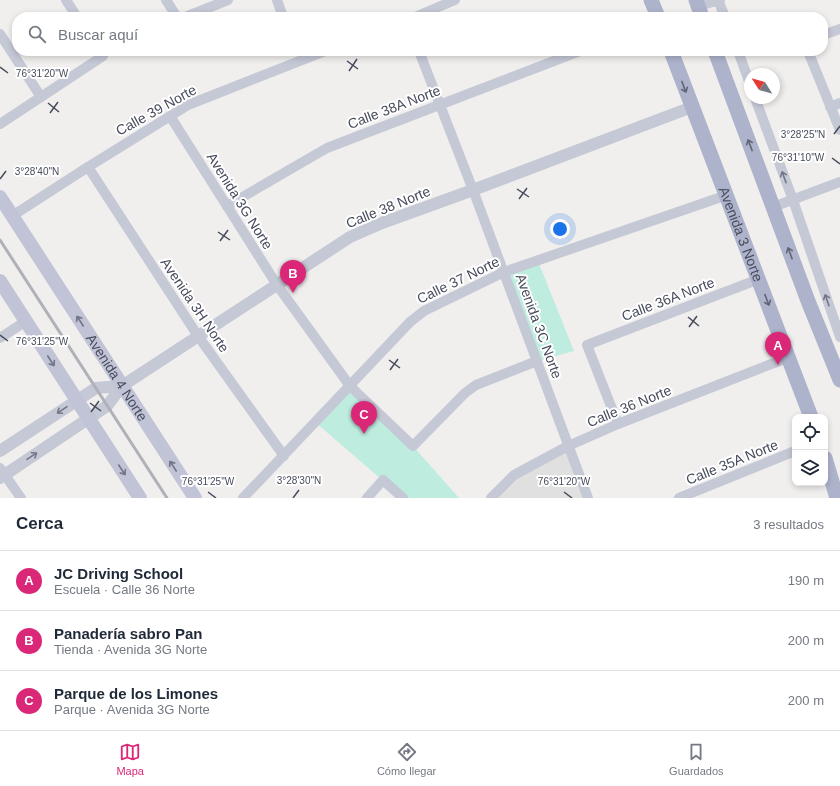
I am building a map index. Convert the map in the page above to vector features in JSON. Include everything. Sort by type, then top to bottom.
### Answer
[{"type":"main road","points":[[651,0],[656,12]]},
{"type":"main road","name":"Avenida 3 Norte","points":[[673,56],[810,414]]},
{"type":"main road","points":[[717,56],[774,207],[810,308],[840,380]]},
{"type":"main road","name":"Avenida 4 Norte","points":[[0,197],[194,498]]},
{"type":"main road","points":[[0,282],[140,498]]},
{"type":"main road","points":[[828,468],[837,498]]},
{"type":"street","points":[[66,0],[74,12]]},
{"type":"street","points":[[166,0],[174,12]]},
{"type":"street","points":[[198,12],[228,0]]},
{"type":"street","points":[[277,0],[281,12]]},
{"type":"street","points":[[427,12],[455,0]]},
{"type":"street","points":[[699,8],[719,0],[723,12]]},
{"type":"street","points":[[828,33],[840,29]]},
{"type":"street","points":[[0,34],[12,52]]},
{"type":"street","points":[[14,56],[41,97]]},
{"type":"street","points":[[0,124],[98,56]]},
{"type":"street","name":"Calle 39 Norte","points":[[12,216],[188,105],[298,56]]},
{"type":"street","name":"Avenida 3C Norte","points":[[421,56],[504,272],[588,498]]},
{"type":"street","name":"Calle 38A Norte","points":[[227,206],[327,148],[567,56]]},
{"type":"street","points":[[740,56],[744,68]]},
{"type":"street","points":[[810,56],[835,105],[840,130]]},
{"type":"street","points":[[757,104],[793,200],[840,336]]},
{"type":"street","name":"Calle 38 Norte","points":[[2,473],[89,419],[107,406],[122,386],[350,237],[382,223],[692,107]]},
{"type":"street","name":"Avenida 3G Norte","points":[[170,116],[277,285],[350,386],[413,446],[465,393],[476,385],[537,361]]},
{"type":"street","name":"Avenida 3H Norte","points":[[88,167],[198,336],[284,456]]},
{"type":"street","points":[[774,207],[840,182]]},
{"type":"street","name":"Calle 37 Norte","points":[[243,498],[410,322],[424,311],[504,272],[727,195]]},
{"type":"street","name":"Calle 36A Norte","points":[[618,424],[587,345],[759,279]]},
{"type":"street","points":[[0,338],[26,321]]},
{"type":"street","name":"Calle 36 Norte","points":[[491,498],[514,475],[568,446],[618,424],[789,357]]},
{"type":"street","name":"Calle 38 Norte","points":[[0,452],[96,388],[122,386]]},
{"type":"street","name":"Calle 35A Norte","points":[[679,498],[792,452]]},
{"type":"street","points":[[2,473],[21,498]]},
{"type":"street","points":[[367,498],[383,480],[403,498]]},
{"type":"shaded area","points":[[568,446],[588,498],[491,498],[514,475]]},
{"type":"green space","points":[[538,261],[574,351],[537,361],[504,272]]},
{"type":"green space","points":[[350,386],[413,446],[459,498],[403,498],[315,422]]},
{"type":"railway","points":[[0,240],[167,498]]},
{"type":"place","name":"Panadería sabro Pan","points":[[293,293]]},
{"type":"place","name":"JC Driving School","points":[[778,365]]},
{"type":"place","name":"Parque de los Limones","points":[[364,434]]}]
